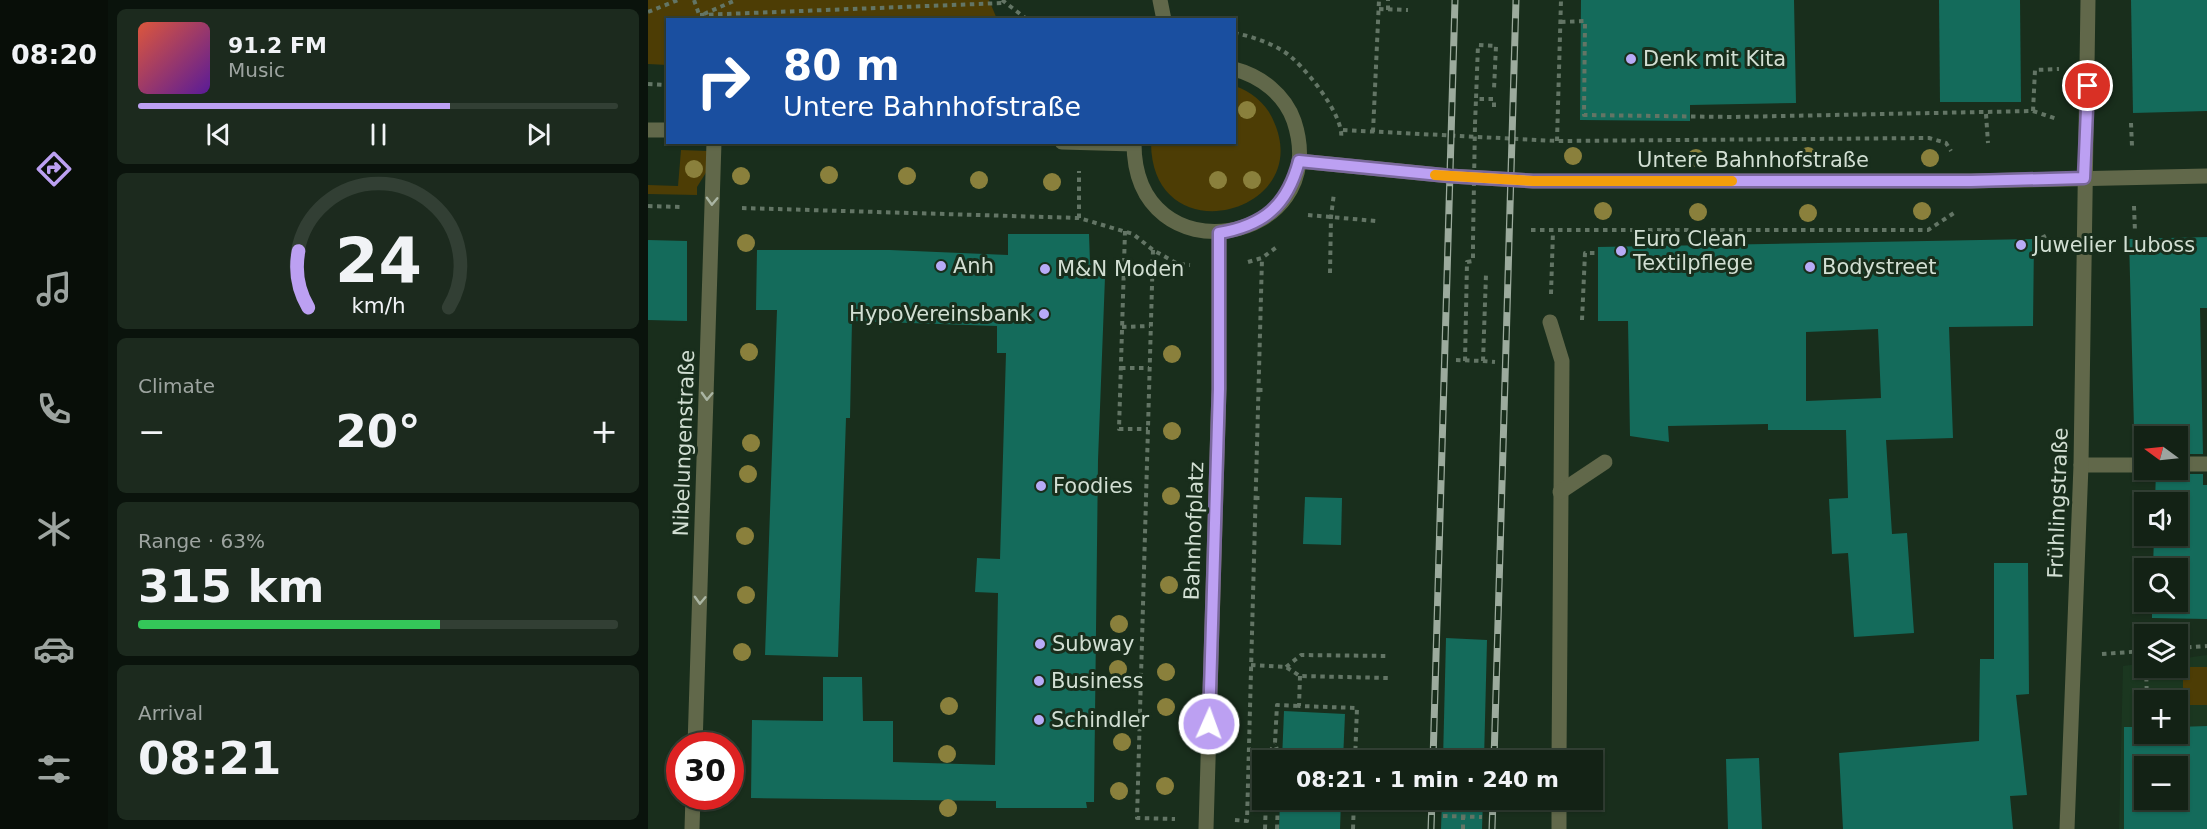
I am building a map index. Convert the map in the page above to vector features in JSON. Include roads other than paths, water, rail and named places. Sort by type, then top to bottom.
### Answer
[{"type":"street","points":[[1160,0],[1164,18]]},
{"type":"street","name":"Frühlingstraße","points":[[2067,829],[2081,465],[2084,178],[2089,68],[2088,0]]},
{"type":"street","points":[[1134,144],[1136,172],[1148,197],[1167,217],[1192,230],[1219,233],[1243,229],[1263,218],[1281,203],[1293,182],[1299,161],[1299,136],[1291,113],[1277,93],[1258,78],[1236,70]]},
{"type":"street","points":[[648,130],[666,130]]},
{"type":"street","name":"Nibelungenstraße","points":[[695,732],[714,144]]},
{"type":"street","name":"Untere Bahnhofstraße","points":[[1299,161],[1450,176],[1533,181],[1971,181],[2207,176]]},
{"type":"street","name":"Bahnhofplatz","points":[[1206,829],[1219,389],[1219,233]]},
{"type":"street","points":[[1550,322],[1562,361],[1559,750]]},
{"type":"street","points":[[1560,492],[1605,462]]},
{"type":"street","points":[[2188,464],[2207,464]]},
{"type":"street","points":[[2081,465],[2134,465]]},
{"type":"street","points":[[692,829],[693,810]]},
{"type":"street","points":[[1559,810],[1559,829]]},
{"type":"railway","points":[[1433,750],[1455,0]]},
{"type":"railway","points":[[1494,750],[1516,0]]},
{"type":"railway","points":[[1431,829],[1432,810]]},
{"type":"railway","points":[[1492,829],[1493,810]]},
{"type":"place","name":"Denk mit Kita","points":[[1631,59]]},
{"type":"place","name":"Juwelier Luboss","points":[[2021,245]]},
{"type":"place","name":"Euro Clean Textilpflege","points":[[1621,251]]},
{"type":"place","name":"Anh","points":[[941,266]]},
{"type":"place","name":"Bodystreet","points":[[1810,267]]},
{"type":"place","name":"M&N Moden","points":[[1045,269]]},
{"type":"place","name":"HypoVereinsbank","points":[[1044,314]]},
{"type":"place","name":"Foodies","points":[[1041,486]]},
{"type":"place","name":"Subway","points":[[1040,644]]},
{"type":"place","name":"Business","points":[[1039,681]]},
{"type":"place","name":"Schindler","points":[[1039,720]]}]
